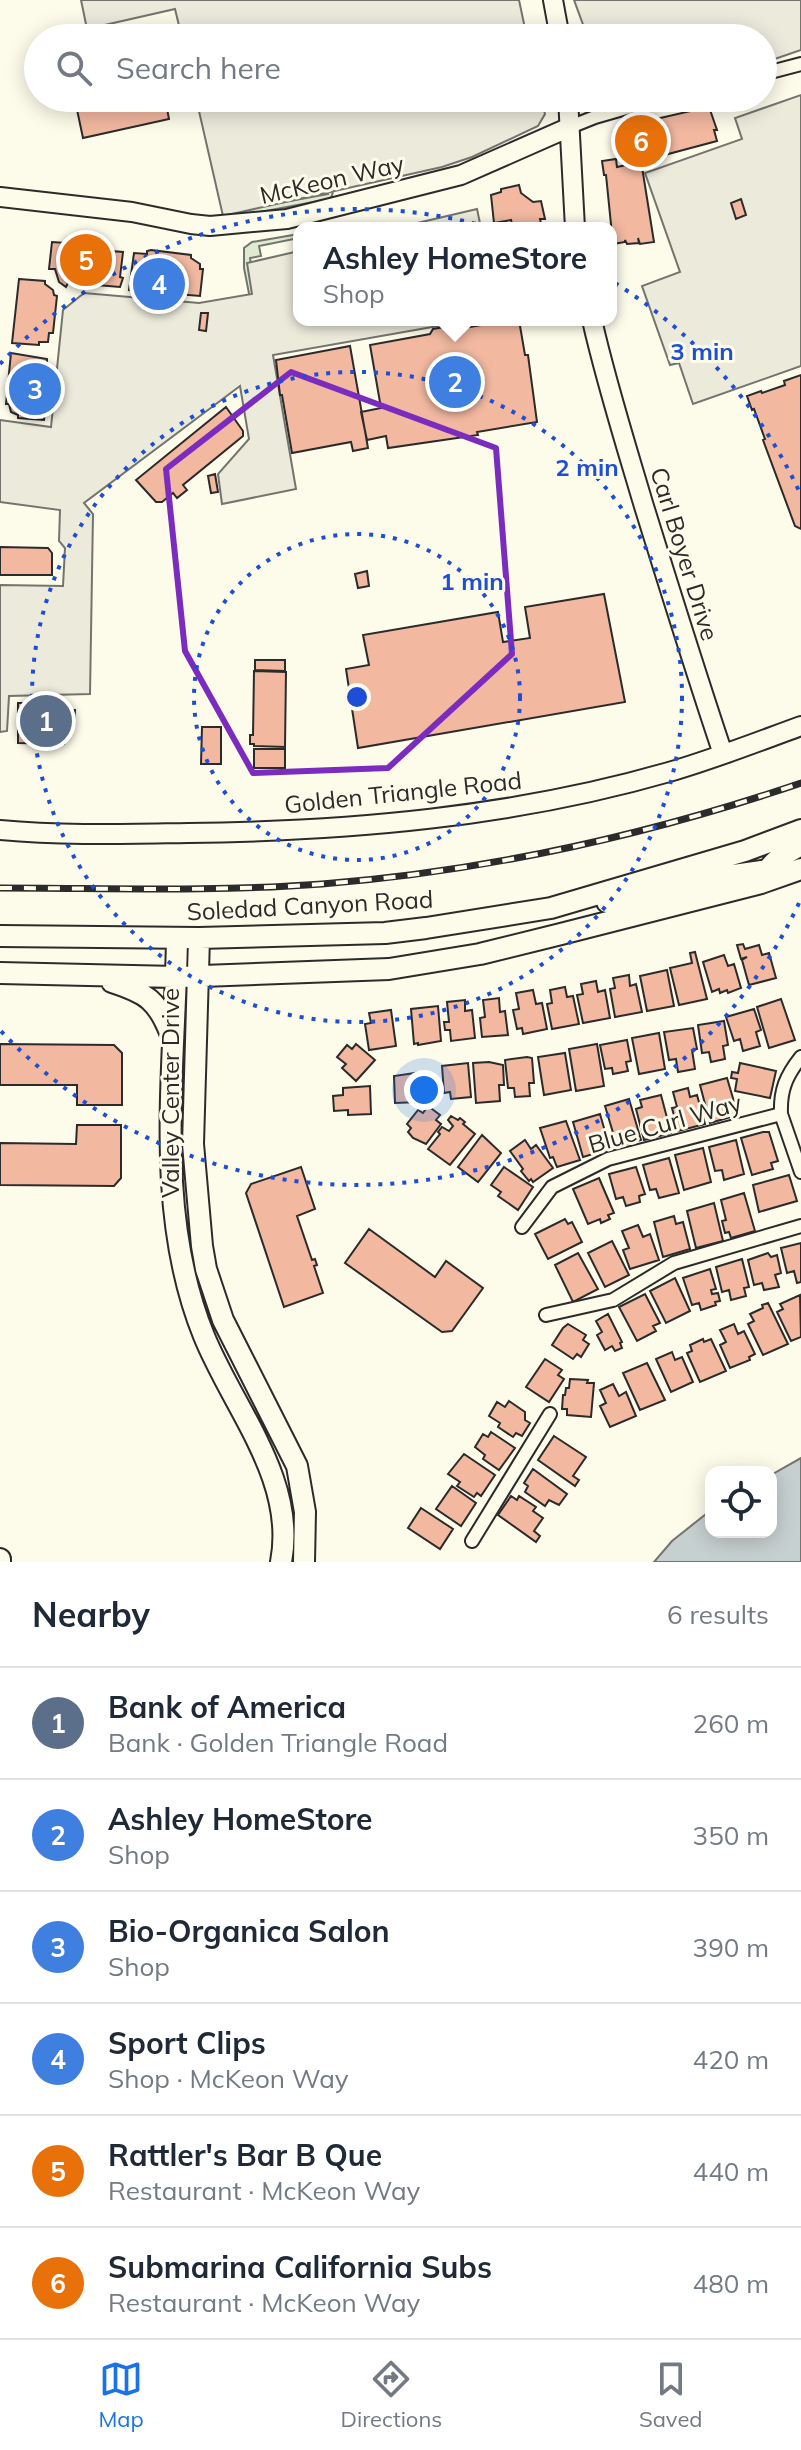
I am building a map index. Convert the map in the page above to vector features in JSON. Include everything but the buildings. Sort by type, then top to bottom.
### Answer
[{"type":"main road","name":"Soledad Canyon Road","points":[[0,936],[199,938],[385,933],[551,908],[745,851],[801,830]]},
{"type":"main road","points":[[770,876],[776,860],[801,845]]},
{"type":"main road","points":[[0,973],[197,977],[395,968],[480,954],[801,869]]},
{"type":"main road","points":[[551,908],[620,901],[734,875],[770,876]]},
{"type":"main road","name":"Valley Center Drive","points":[[177,938],[172,1160],[185,1279],[217,1365],[276,1480],[283,1516],[281,1562]]},
{"type":"main road","name":"Valley Center Drive","points":[[199,938],[193,1144],[198,1220],[206,1269],[235,1348],[297,1466],[305,1512],[304,1562]]},
{"type":"main road","points":[[89,975],[133,989],[149,998],[163,1015],[174,1043]]},
{"type":"street","points":[[553,0],[557,24]]},
{"type":"street","points":[[777,70],[801,64]]},
{"type":"street","points":[[569,112],[575,222]]},
{"type":"street","name":"McKeon Way","points":[[0,197],[132,212],[191,224],[224,226],[275,220],[461,175],[570,127],[612,112]]},
{"type":"street","name":"Carl Boyer Drive","points":[[593,326],[603,371],[723,754]]},
{"type":"street","name":"Golden Triangle Road","points":[[0,830],[81,835],[219,833],[296,831],[401,822],[542,801],[669,772],[801,726]]},
{"type":"street","name":"Blue Curl Way","points":[[522,1227],[552,1187],[608,1159],[781,1114],[780,1098],[785,1078],[801,1057]]},
{"type":"street","points":[[781,1114],[801,1172]]},
{"type":"street","points":[[546,1315],[613,1300],[674,1263],[801,1226]]},
{"type":"street","points":[[472,1541],[550,1414]]},
{"type":"highlighted area","points":[[291,372],[496,448],[512,654],[388,768],[253,773],[185,651],[166,469]]},
{"type":"green space","points":[[326,187],[333,190],[329,199],[255,213],[236,211],[328,194]]},
{"type":"green space","points":[[293,235],[293,239],[259,246],[261,256],[250,258],[262,323],[254,319],[244,268],[244,248],[252,242]]},
{"type":"shaded area","points":[[81,0],[519,0],[524,24],[179,24],[175,9],[109,24],[86,24]]},
{"type":"shaded area","points":[[574,0],[801,0],[801,50],[777,58],[777,24],[583,24]]},
{"type":"shaded area","points":[[801,95],[801,366],[693,404],[679,363],[670,365],[642,286],[680,272],[645,173],[742,139],[735,118],[752,112],[777,112],[777,103]]},
{"type":"shaded area","points":[[199,112],[544,112],[538,126],[472,157],[442,167],[223,216]]},
{"type":"shaded area","points":[[477,209],[480,222],[422,222]]},
{"type":"shaded area","points":[[293,252],[293,326],[438,326],[273,355],[296,489],[222,504],[218,474],[249,439],[240,386],[84,503],[93,514],[90,694],[9,696],[7,731],[0,732],[0,585],[63,586],[65,548],[59,541],[60,510],[0,502],[0,420],[51,427],[63,310],[84,293],[199,303],[252,294],[247,263]]},
{"type":"shaded area","points":[[801,1458],[801,1562],[654,1562],[672,1541],[705,1515],[705,1538],[777,1538],[777,1472]]},
{"type":"railway","points":[[0,888],[201,889],[383,878],[504,860],[624,835],[801,783]]},
{"type":"place","name":"Submarina California Subs","points":[[641,141]]},
{"type":"place","name":"Rattler's Bar B Que","points":[[86,260]]},
{"type":"place","name":"Sport Clips","points":[[159,284]]},
{"type":"place","name":"Ashley HomeStore","points":[[455,382]]},
{"type":"place","name":"Bio-Organica Salon","points":[[35,389]]},
{"type":"place","name":"Bank of America","points":[[46,721]]}]
